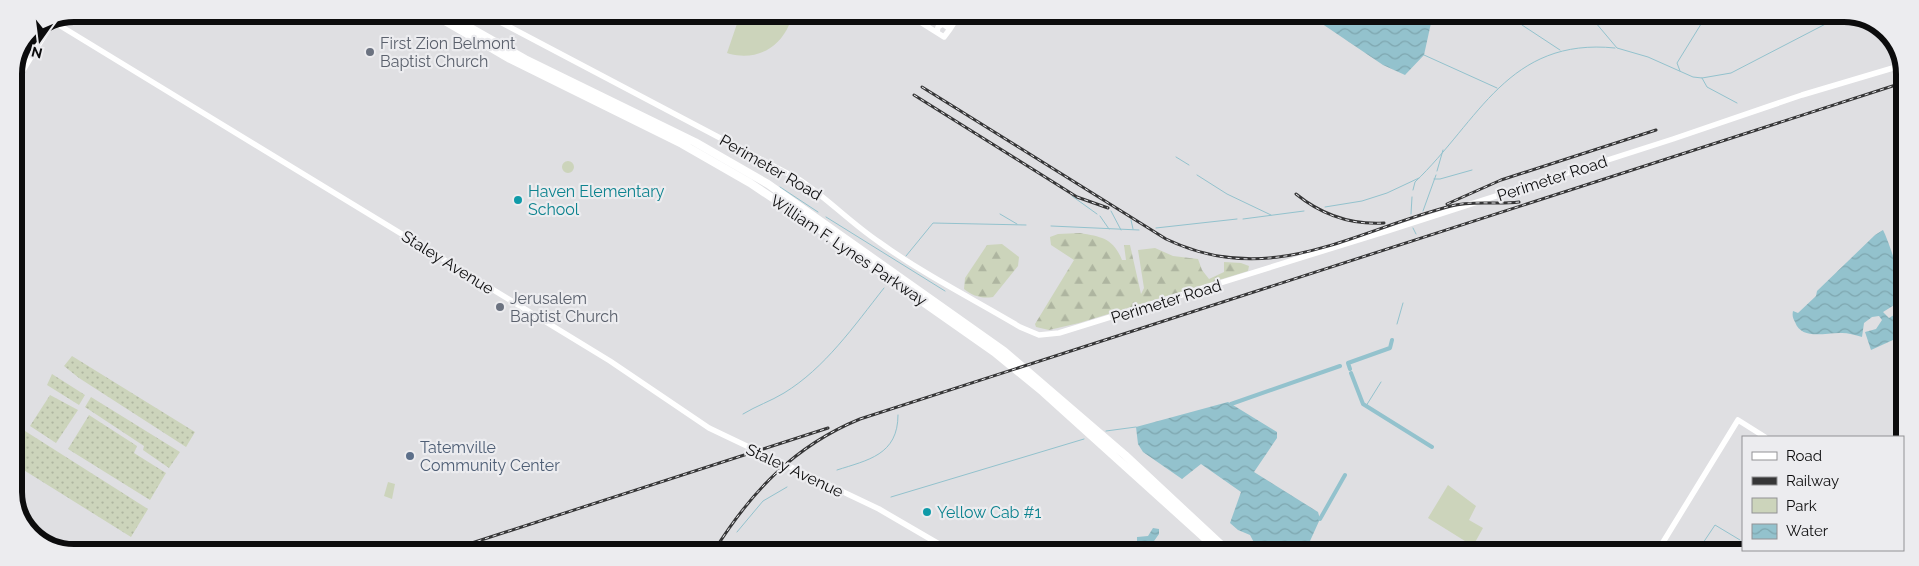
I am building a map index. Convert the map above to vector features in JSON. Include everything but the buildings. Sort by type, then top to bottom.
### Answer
[{"type":"highway","name":"William F. Lynes Parkway","points":[[446,22],[510,60],[682,144],[734,173],[816,227],[1047,391],[1220,544]]},
{"type":"highway","name":"William F. Lynes Parkway","points":[[460,22],[525,59],[695,142],[739,167],[819,219],[1004,351],[1211,544]]},
{"type":"street","name":"Perimeter Road","points":[[500,22],[800,180],[833,203],[867,234],[889,249],[1020,327],[1043,335],[1060,333],[1204,290],[1673,139],[1802,95],[1895,67]]},
{"type":"street","points":[[921,22],[945,36],[954,22]]},
{"type":"street","points":[[941,22],[950,29]]},
{"type":"street","points":[[937,32],[938,26],[943,24]]},
{"type":"street","name":"Staley Avenue","points":[[58,25],[610,362],[694,419],[735,442],[879,509],[939,544]]},
{"type":"street","points":[[23,71],[48,30]]},
{"type":"street","points":[[1662,544],[1738,420],[1763,436]]},
{"type":"green space","points":[[738,22],[781,22],[789,25],[779,41],[765,51],[748,56],[727,53]]},
{"type":"green space","points":[[566,161],[570,161],[574,167],[570,173],[566,173],[562,169],[562,165]]},
{"type":"green space","points":[[1080,233],[1095,236],[1111,243],[1122,260],[1126,260],[1124,245],[1130,245],[1141,294],[1144,288],[1138,250],[1155,248],[1173,256],[1198,259],[1202,270],[1209,279],[1224,272],[1224,262],[1241,263],[1249,266],[1248,271],[1079,323],[1049,330],[1036,327],[1035,324],[1074,260],[1051,245],[1050,237],[1058,234]]},
{"type":"green space","points":[[1002,244],[1019,257],[1018,266],[993,297],[985,298],[964,289],[965,278],[987,245]]},
{"type":"green space","points":[[72,356],[195,432],[186,447],[79,378],[64,366]]},
{"type":"green space","points":[[52,374],[85,395],[79,405],[47,385]]},
{"type":"green space","points":[[50,395],[78,410],[56,443],[30,426]]},
{"type":"green space","points":[[91,397],[180,452],[169,468],[143,450],[144,446],[85,407]]},
{"type":"green space","points":[[89,415],[137,446],[134,453],[166,473],[150,500],[68,449]]},
{"type":"green space","points":[[23,430],[148,509],[131,537],[23,470]]},
{"type":"green space","points":[[388,482],[395,484],[392,499],[384,496]]},
{"type":"green space","points":[[1448,485],[1476,506],[1469,520],[1483,528],[1474,544],[1470,544],[1428,518]]},
{"type":"water","points":[[1319,22],[1431,23],[1424,55],[1405,75],[1383,65]]},
{"type":"water","points":[[1883,230],[1896,264],[1896,304],[1883,312],[1889,318],[1896,314],[1896,339],[1871,350],[1865,332],[1876,329],[1882,320],[1879,316],[1872,317],[1864,323],[1862,337],[1844,333],[1809,334],[1803,332],[1798,328],[1793,318],[1793,311],[1798,313],[1816,296],[1817,291],[1875,235]]},
{"type":"water","points":[[1228,402],[1277,432],[1277,438],[1254,472],[1318,512],[1320,519],[1309,544],[1255,544],[1250,535],[1238,530],[1230,523],[1241,492],[1201,464],[1182,479],[1143,452],[1138,444],[1136,427]]},
{"type":"water","points":[[1153,528],[1159,529],[1159,534],[1152,544],[1141,544],[1137,541],[1137,537],[1148,536]]},
{"type":"waterway","points":[[1595,22],[1617,48],[1648,57],[1693,77],[1702,78],[1731,73],[1829,22]]},
{"type":"waterway","points":[[1680,71],[1677,63],[1702,22]]},
{"type":"waterway","points":[[1522,25],[1560,50]]},
{"type":"waterway","points":[[1413,190],[1415,182],[1438,158],[1478,110],[1499,88],[1522,69],[1548,56],[1578,48],[1615,48]]},
{"type":"waterway","points":[[1424,55],[1497,88]]},
{"type":"waterway","points":[[1702,78],[1707,87],[1737,103]]},
{"type":"waterway","points":[[1437,171],[1443,150]]},
{"type":"waterway","points":[[1176,157],[1189,165]]},
{"type":"waterway","points":[[1434,179],[1472,170]]},
{"type":"waterway","points":[[1197,175],[1227,194],[1271,215]]},
{"type":"waterway","points":[[1423,211],[1436,175]]},
{"type":"waterway","points":[[1325,207],[1362,201],[1387,193],[1419,178]]},
{"type":"waterway","points":[[780,187],[818,212]]},
{"type":"waterway","points":[[1072,196],[1097,214]]},
{"type":"waterway","points":[[1411,214],[1412,197]]},
{"type":"waterway","points":[[1111,211],[1121,230]]},
{"type":"waterway","points":[[1243,219],[1304,211]]},
{"type":"waterway","points":[[1000,214],[1017,224]]},
{"type":"waterway","points":[[1100,216],[1109,229]]},
{"type":"waterway","points":[[826,217],[945,291]]},
{"type":"waterway","points":[[1156,228],[1237,219]]},
{"type":"waterway","points":[[1131,220],[1133,229]]},
{"type":"waterway","points":[[906,256],[933,223],[1026,225]]},
{"type":"waterway","points":[[1051,226],[1139,230]]},
{"type":"waterway","points":[[1413,228],[1416,234]]},
{"type":"waterway","points":[[743,414],[784,393],[813,371],[850,331],[884,288]]},
{"type":"waterway","points":[[1397,324],[1403,303]]},
{"type":"waterway","points":[[1350,369],[1348,363],[1390,348],[1392,340]]},
{"type":"waterway","points":[[1231,404],[1340,366]]},
{"type":"waterway","points":[[1351,373],[1363,404],[1432,447]]},
{"type":"waterway","points":[[1366,406],[1381,382]]},
{"type":"waterway","points":[[837,470],[870,459],[887,447],[893,439],[897,428],[898,415]]},
{"type":"waterway","points":[[1106,431],[1136,427]]},
{"type":"waterway","points":[[891,497],[1084,439]]},
{"type":"waterway","points":[[1320,519],[1345,475]]},
{"type":"waterway","points":[[737,532],[763,501],[787,487]]},
{"type":"waterway","points":[[1703,543],[1715,525],[1740,540]]},
{"type":"railway","points":[[718,544],[743,509],[776,473],[815,443],[836,430],[860,419],[1896,85]]},
{"type":"railway","points":[[922,87],[1166,239],[1204,253],[1240,259],[1276,257],[1310,251],[1459,204],[1519,202]]},
{"type":"railway","points":[[914,95],[1077,197],[1108,208]]},
{"type":"railway","points":[[1447,204],[1501,180],[1656,130]]},
{"type":"railway","points":[[1296,194],[1316,208],[1337,217],[1360,222],[1384,223]]},
{"type":"railway","points":[[469,544],[828,428]]},
{"type":"place","name":"First Zion Belmont Baptist Church","points":[[370,52]]},
{"type":"place","name":"Haven Elementary School","points":[[518,200]]},
{"type":"place","name":"Jerusalem Baptist Church","points":[[500,307]]},
{"type":"place","name":"Tatemville Community Center","points":[[410,456]]},
{"type":"place","name":"Yellow Cab #1","points":[[927,512]]}]
